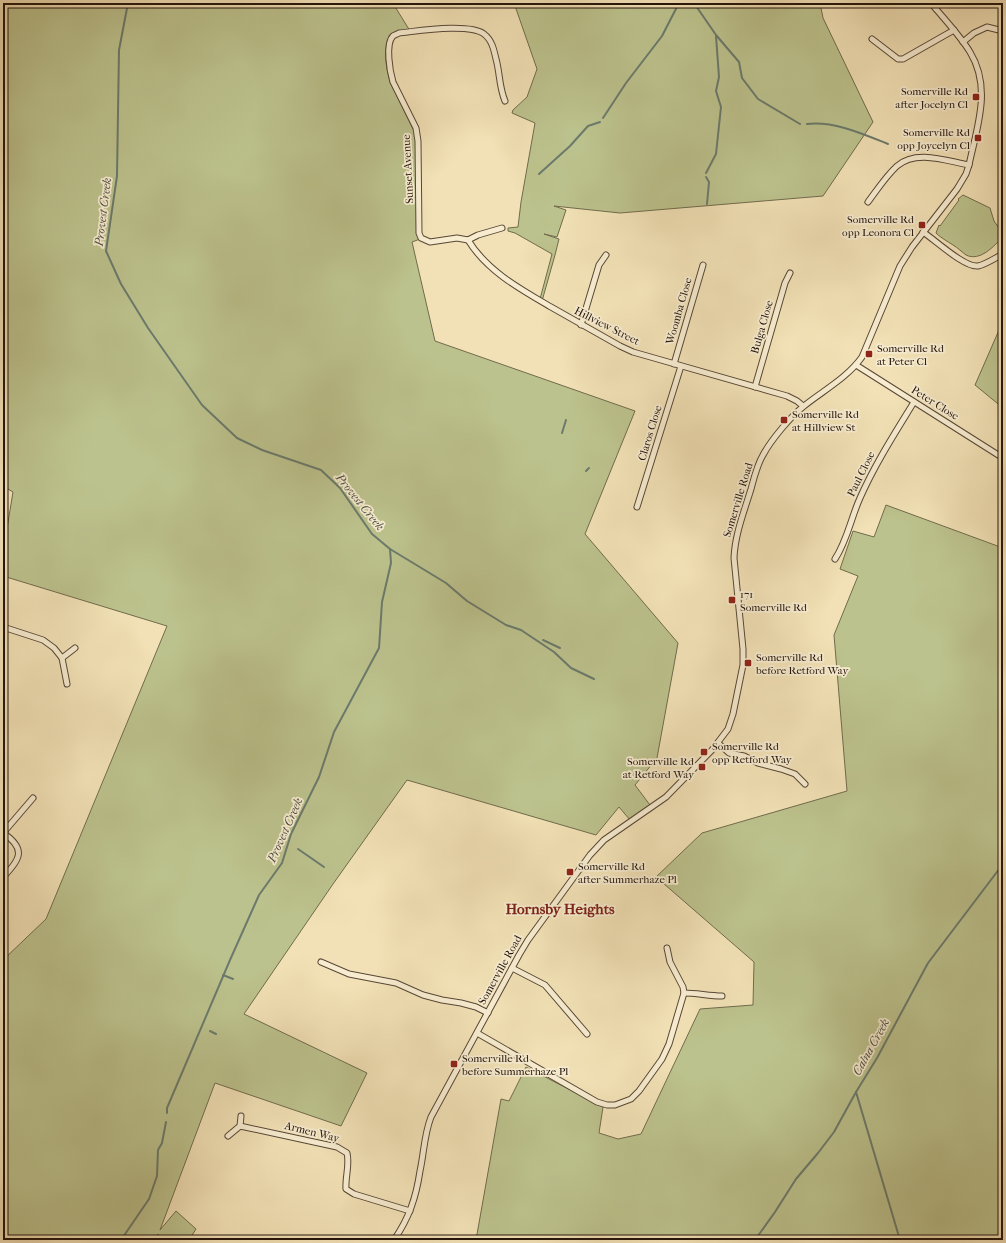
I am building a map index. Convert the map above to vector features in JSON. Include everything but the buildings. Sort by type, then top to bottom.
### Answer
[{"type":"street","name":"Somerville Road","points":[[394,1240],[410,1211],[417,1186],[425,1137],[429,1123],[528,940],[596,847],[616,831],[666,797],[718,743],[725,734],[732,719],[743,665],[743,649],[734,558],[736,536],[762,457],[775,438],[803,406],[837,382],[856,365],[870,339],[900,266],[923,232],[957,189],[966,174],[969,165],[981,109],[981,80],[975,62],[963,42],[932,3]]},
{"type":"street","points":[[936,9],[939,3]]},
{"type":"street","points":[[963,42],[974,33],[987,27],[1003,31]]},
{"type":"street","name":"Sunset Avenue","points":[[502,228],[478,235],[468,240],[457,238],[430,242],[422,238],[419,233],[418,141],[416,128],[393,82],[388,60],[391,40],[399,33],[466,28],[477,30],[486,35],[492,44],[497,61],[501,92],[505,101]]},
{"type":"street","points":[[872,39],[898,59],[903,58],[954,30]]},
{"type":"street","points":[[868,202],[898,165],[909,160],[922,156],[969,165]]},
{"type":"street","points":[[923,232],[965,263],[976,266],[985,264],[1003,254]]},
{"type":"street","name":"Hillview Street","points":[[468,240],[473,248],[500,276],[581,324],[633,352],[787,396],[803,406]]},
{"type":"street","points":[[581,324],[599,265],[606,255]]},
{"type":"street","name":"Woomba Close","points":[[674,364],[703,265]]},
{"type":"street","name":"Bulga Close","points":[[754,387],[785,283],[790,273]]},
{"type":"street","name":"Peter Close","points":[[856,365],[1003,458]]},
{"type":"street","name":"Claros Close","points":[[637,507],[681,366]]},
{"type":"street","name":"Paul Close","points":[[835,559],[842,548],[859,499],[875,465],[914,402]]},
{"type":"street","points":[[3,627],[43,640],[54,648],[62,658],[67,684]]},
{"type":"street","points":[[62,658],[75,648]]},
{"type":"street","points":[[718,743],[729,753],[744,756],[758,763],[795,774],[805,784]]},
{"type":"street","points":[[3,878],[14,866],[19,856],[19,851],[16,844],[3,833],[33,798]]},
{"type":"street","points":[[477,1033],[597,1102],[607,1105],[615,1105],[631,1099],[639,1091],[662,1059],[669,1044],[684,993],[683,987],[670,962],[667,948]]},
{"type":"street","points":[[321,962],[349,974],[396,983],[423,995],[468,1005],[488,1013]]},
{"type":"street","points":[[512,968],[545,985],[587,1034]]},
{"type":"street","points":[[684,993],[722,996]]},
{"type":"street","points":[[228,1136],[240,1126],[241,1116]]},
{"type":"street","name":"Armen Way","points":[[240,1126],[337,1147],[347,1153],[349,1162],[346,1190],[354,1194],[410,1211]]},
{"type":"green space","points":[[3,3],[395,3],[394,5],[410,31],[394,36],[389,41],[386,52],[386,65],[390,82],[417,137],[419,152],[416,189],[418,234],[420,239],[412,242],[435,341],[635,411],[585,534],[678,643],[657,758],[635,785],[650,805],[630,820],[619,807],[596,835],[407,780],[333,884],[244,1014],[367,1073],[341,1126],[215,1083],[160,1230],[176,1211],[196,1229],[189,1240],[162,1240],[163,1239],[158,1234],[156,1240],[3,1240],[3,960],[46,919],[167,626],[3,576],[3,553],[13,492],[3,486]]},
{"type":"green space","points":[[514,3],[820,3],[823,18],[873,122],[823,196],[620,213],[554,206],[566,210],[557,237],[544,234],[559,239],[542,301],[540,299],[552,254],[515,233],[508,231],[508,228],[518,227],[535,123],[512,113],[513,110],[527,97],[537,69]]},
{"type":"green space","points":[[963,195],[990,208],[994,221],[1003,234],[1003,237],[981,255],[971,257],[966,255],[936,233],[939,225],[940,226],[959,200],[958,199]]},
{"type":"green space","points":[[1003,321],[1003,408],[975,385]]},
{"type":"green space","points":[[886,505],[1003,548],[1003,1240],[476,1240],[501,1099],[509,1101],[526,1067],[603,1107],[599,1133],[618,1139],[641,1134],[700,1009],[753,1005],[754,962],[656,877],[702,833],[847,791],[834,635],[858,576],[840,569],[853,531],[874,537]]},
{"type":"waterway","name":"Provest Creek","points":[[128,3],[119,50],[117,176],[106,251],[121,284],[148,328],[202,405],[237,438],[262,450],[321,470],[340,488],[372,534],[390,549],[391,563],[382,602],[379,648],[334,732],[319,777],[291,834],[282,863],[259,895],[167,1108],[167,1113]]},
{"type":"waterway","points":[[603,118],[626,83],[662,36],[679,3]]},
{"type":"waterway","points":[[694,3],[716,35],[739,62],[742,78],[758,99],[800,124]]},
{"type":"waterway","points":[[706,173],[716,154],[721,107],[716,91],[719,77],[716,36]]},
{"type":"waterway","points":[[539,174],[570,146],[588,126],[600,122]]},
{"type":"waterway","points":[[807,124],[828,124],[838,126],[859,132],[888,144]]},
{"type":"waterway","points":[[706,177],[709,182],[707,204]]},
{"type":"waterway","points":[[562,433],[566,420]]},
{"type":"waterway","points":[[586,471],[589,468]]},
{"type":"waterway","points":[[390,549],[446,583],[467,601],[506,625],[521,630],[554,652],[571,668],[594,679]]},
{"type":"waterway","points":[[543,640],[560,648]]},
{"type":"waterway","points":[[298,849],[324,867]]},
{"type":"waterway","name":"Calna Creek","points":[[755,1240],[796,1179],[834,1132],[877,1058],[928,963],[1003,864]]},
{"type":"waterway","points":[[223,975],[233,979]]},
{"type":"waterway","points":[[210,1031],[216,1034]]},
{"type":"waterway","points":[[856,1092],[900,1240]]},
{"type":"waterway","name":"Provest Creek","points":[[121,1240],[149,1199],[157,1176],[158,1150],[162,1143],[166,1122]]},
{"type":"place","name":"Somerville Rd after Jocelyn Cl","points":[[976,97]]},
{"type":"place","name":"Somerville Rd opp Joycelyn Cl","points":[[978,138]]},
{"type":"place","name":"Somerville Rd opp Leonora Cl","points":[[922,225]]},
{"type":"place","name":"Somerville Rd at Peter Cl","points":[[869,354]]},
{"type":"place","name":"Somerville Rd at Hillview St","points":[[784,420]]},
{"type":"place","name":"171 Somerville Rd","points":[[732,600]]},
{"type":"place","name":"Somerville Rd before Retford Way","points":[[748,663]]},
{"type":"place","name":"Somerville Rd opp Retford Way","points":[[704,752]]},
{"type":"place","name":"Somerville Rd at Retford Way","points":[[702,767]]},
{"type":"place","name":"Somerville Rd after Summerhaze Pl","points":[[570,872]]},
{"type":"place","name":"Somerville Rd before Summerhaze Pl","points":[[454,1064]]},
{"type":"district","name":"Hornsby Heights","points":[[560,909]]}]
